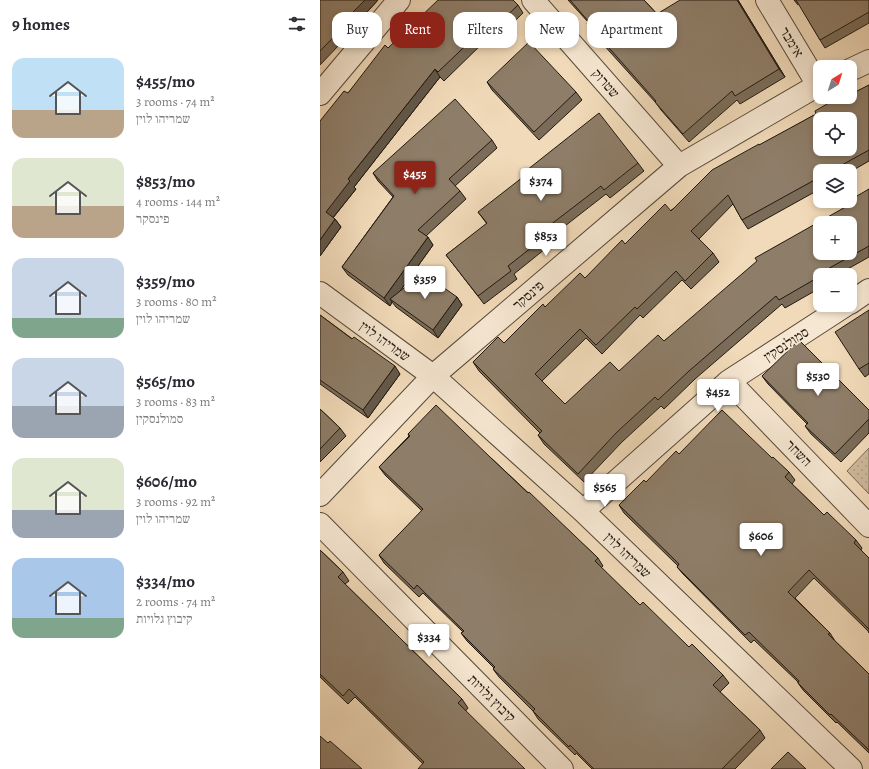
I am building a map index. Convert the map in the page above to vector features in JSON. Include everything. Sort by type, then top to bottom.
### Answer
[{"type":"street","points":[[320,94],[399,0]]},
{"type":"street","name":"שטרוק","points":[[534,0],[679,166]]},
{"type":"street","name":"אימבר","points":[[767,0],[813,74]]},
{"type":"street","points":[[857,67],[869,61]]},
{"type":"street","name":"פינסקר","points":[[320,495],[433,376],[679,166],[813,88]]},
{"type":"street","points":[[857,298],[869,290]]},
{"type":"street","name":"שמריהו לוין","points":[[320,293],[433,376],[583,511],[851,769]]},
{"type":"street","name":"סמולנסקין","points":[[583,511],[729,381],[835,312]]},
{"type":"street","name":"השחר","points":[[729,381],[869,526]]},
{"type":"street","name":"קיבוץ גלויות","points":[[320,524],[562,769]]},
{"type":"shaded area","points":[[869,448],[869,494],[847,471]]},
{"type":"building","points":[[320,0],[365,0],[353,12],[332,12],[332,39],[320,51]]},
{"type":"building","points":[[438,0],[513,0],[518,5],[511,12],[453,12],[453,48],[463,48],[438,72],[435,69],[348,179],[350,181],[326,212],[335,219],[320,240],[320,121],[344,91],[348,93],[385,45],[388,48],[390,46],[390,48],[445,48],[445,12],[426,12]]},
{"type":"building","points":[[570,0],[644,0],[655,12],[587,12],[587,20]]},
{"type":"building","points":[[680,0],[737,0],[779,69],[735,96],[732,91],[683,134],[655,102],[656,101],[609,48],[677,48],[677,12],[660,12]]},
{"type":"building","points":[[796,0],[869,0],[869,12],[820,40]]},
{"type":"building","points":[[525,46],[525,48],[535,48],[576,92],[534,132],[487,82]]},
{"type":"building","points":[[869,85],[869,150],[844,164],[813,164],[813,181],[742,220],[728,195],[691,231],[713,253],[685,281],[676,271],[637,309],[635,307],[596,345],[580,329],[535,374],[565,404],[610,362],[619,371],[658,335],[664,341],[757,261],[755,258],[813,225],[813,260],[844,260],[829,268],[813,268],[813,280],[779,300],[776,296],[689,371],[658,400],[655,397],[616,433],[578,474],[538,435],[542,431],[473,362],[498,337],[504,343],[543,304],[545,307],[580,273],[585,278],[622,240],[625,244],[665,204],[671,211],[712,170],[759,144],[813,116],[813,156],[857,156],[857,112],[815,111],[827,104],[857,104],[857,91]]},
{"type":"building","points":[[455,99],[492,140],[449,179],[460,191],[418,230],[428,237],[384,298],[342,267],[394,196],[373,173]]},
{"type":"building","points":[[599,113],[638,163],[604,190],[601,186],[541,232],[545,237],[508,266],[511,271],[478,296],[446,255],[487,223],[478,212],[523,177],[522,174]]},
{"type":"building","points":[[869,189],[869,246],[857,253],[857,216],[829,216],[844,208],[857,208],[857,196]]},
{"type":"building","points":[[423,273],[457,297],[433,330],[390,299]]},
{"type":"building","points":[[869,310],[869,363],[859,369],[835,332]]},
{"type":"building","points":[[320,315],[352,339],[354,337],[395,366],[363,410],[320,380]]},
{"type":"building","points":[[799,340],[869,410],[869,419],[835,454],[805,426],[808,423],[762,376]]},
{"type":"building","points":[[436,405],[598,558],[595,561],[640,605],[643,602],[689,647],[692,644],[723,675],[713,685],[760,730],[722,769],[594,769],[570,745],[569,747],[533,711],[535,709],[493,669],[495,667],[461,633],[464,631],[417,585],[414,589],[379,555],[423,509],[379,467],[410,436],[408,434]]},
{"type":"building","points":[[320,409],[340,428],[320,449]]},
{"type":"building","points":[[722,410],[772,458],[773,457],[789,472],[785,477],[824,515],[827,512],[856,540],[854,543],[869,558],[869,629],[809,570],[788,592],[869,674],[869,750],[831,714],[830,715],[798,683],[799,681],[749,632],[745,635],[677,567],[679,564],[619,505],[644,480],[646,482],[676,451],[679,454]]},
{"type":"building","points":[[320,550],[343,572],[338,577],[462,699],[458,703],[525,769],[418,769],[424,762],[349,689],[343,696],[320,674]]},
{"type":"building","points":[[320,736],[328,743],[330,741],[362,769],[320,769]]},
{"type":"building","points":[[788,752],[806,769],[771,769]]}]
